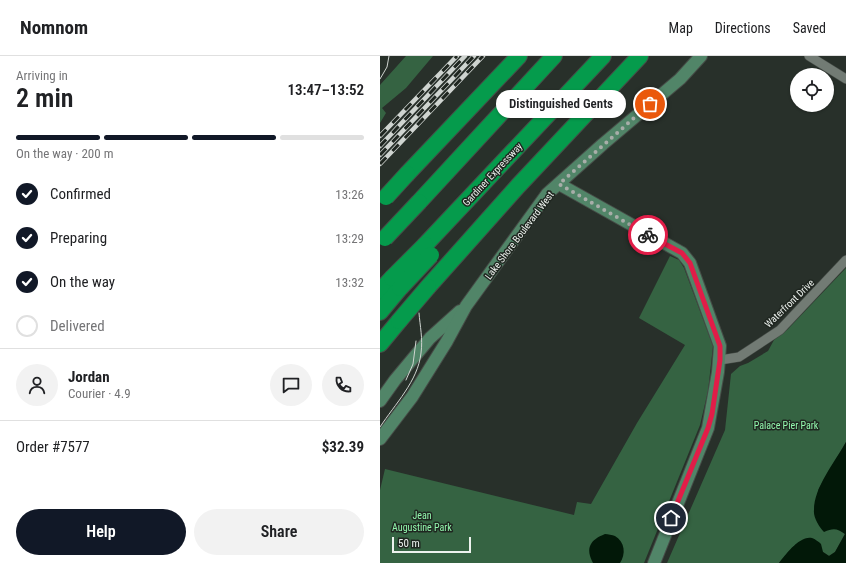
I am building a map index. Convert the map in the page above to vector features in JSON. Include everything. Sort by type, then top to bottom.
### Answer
[{"type":"highway","points":[[383,200],[519,56]]},
{"type":"highway","points":[[382,241],[554,56]]},
{"type":"highway","name":"Gardiner Expressway","points":[[396,283],[428,250],[504,161],[603,56]]},
{"type":"highway","points":[[380,344],[428,287],[524,180],[640,56]]},
{"type":"highway","points":[[380,291],[396,283]]},
{"type":"highway","points":[[380,312],[396,283]]},
{"type":"main road","name":"Lake Shore Boulevard West","points":[[380,439],[412,397],[447,341],[466,306],[542,200],[603,144],[680,79],[701,56]]},
{"type":"main road","points":[[559,184],[682,253],[690,263],[720,346],[720,360],[712,414],[708,428],[654,563]]},
{"type":"main road","name":"Lake Shore Boulevard West","points":[[380,401],[395,380],[430,338],[466,306]]},
{"type":"street","points":[[809,56],[846,79]]},
{"type":"street","name":"Waterfront Drive","points":[[720,360],[739,357],[780,330],[831,278],[846,260]]},
{"type":"green space","points":[[406,56],[433,56],[406,88],[382,108],[386,113],[380,123],[380,85]]},
{"type":"green space","name":"Jean Augustine Park","points":[[670,256],[679,260],[684,268],[713,346],[708,391],[700,425],[644,563],[380,563],[380,490],[385,469],[574,515],[577,502],[591,504],[637,423],[685,345],[639,318]]},
{"type":"green space","name":"Palace Pier Park","points":[[846,268],[846,442],[818,490],[832,528],[837,528],[845,534],[835,552],[829,556],[823,552],[796,544],[779,563],[667,563],[725,430],[731,374],[740,366],[768,351],[774,340],[788,329]]},
{"type":"shaded area","points":[[846,442],[846,563],[779,563],[793,546],[807,538],[812,538],[819,542],[823,552],[829,556],[835,552],[845,534],[835,529],[824,532],[817,522],[814,513],[817,492]]},
{"type":"shaded area","points":[[605,534],[615,536],[621,541],[624,552],[620,563],[593,563],[589,553],[590,545],[600,536]]},
{"type":"tram line","points":[[380,79],[387,67],[389,56]]},
{"type":"tram line","points":[[380,427],[411,383],[419,363],[422,343],[419,313]]},
{"type":"tram line","points":[[406,380],[413,364],[416,341]]},
{"type":"railway","points":[[380,136],[457,56]]},
{"type":"railway","points":[[380,146],[465,56]]},
{"type":"railway","points":[[380,155],[474,56]]},
{"type":"railway","points":[[380,164],[483,56]]},
{"type":"way so far","points":[[648,235],[559,184],[650,104]]},
{"type":"place","name":"Distinguished Gents","points":[[650,104]]},
{"type":"route","points":[[648,235],[682,253],[690,263],[720,346],[720,360],[712,414],[708,428],[671,518]]}]
